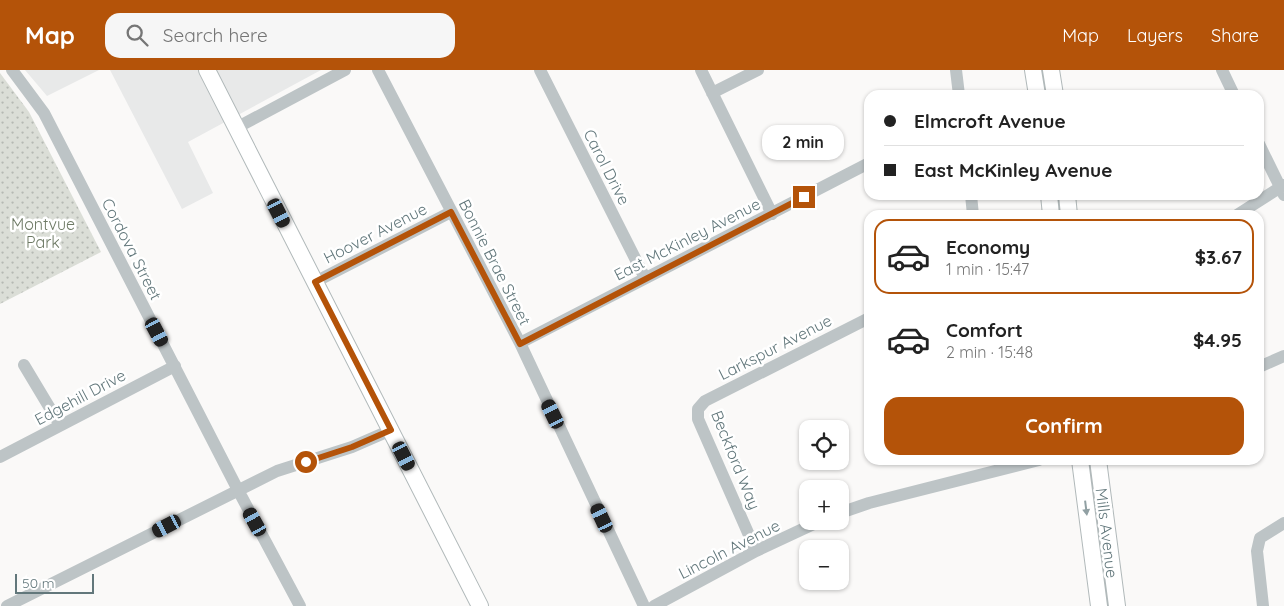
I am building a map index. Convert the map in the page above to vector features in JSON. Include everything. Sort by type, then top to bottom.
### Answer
[{"type":"main road","points":[[207,70],[480,606]]},
{"type":"main road","points":[[1034,70],[1036,90]]},
{"type":"main road","points":[[1052,70],[1054,90]]},
{"type":"main road","name":"Mills Avenue","points":[[1081,465],[1099,606]]},
{"type":"main road","name":"Mills Avenue","points":[[1099,465],[1117,606]]},
{"type":"street","name":"Cordova Street","points":[[12,70],[44,113],[238,490],[300,606]]},
{"type":"street","points":[[236,128],[344,70]]},
{"type":"street","name":"Bonnie Brae Street","points":[[378,70],[520,344],[644,606]]},
{"type":"street","name":"Carol Drive","points":[[540,70],[645,278]]},
{"type":"street","points":[[701,70],[772,214]]},
{"type":"street","points":[[712,93],[758,70]]},
{"type":"street","points":[[956,70],[958,90]]},
{"type":"street","points":[[1222,70],[1232,90]]},
{"type":"street","points":[[1264,153],[1283,189],[1264,200]]},
{"type":"street","name":"East McKinley Avenue","points":[[520,344],[864,167]]},
{"type":"street","points":[[1246,210],[1264,200]]},
{"type":"street","name":"Hoover Avenue","points":[[315,282],[451,212]]},
{"type":"street","name":"Larkspur Avenue","points":[[698,409],[705,401],[864,321]]},
{"type":"street","points":[[1264,365],[1284,356]]},
{"type":"street","points":[[24,365],[60,425]]},
{"type":"street","name":"Edgehill Drive","points":[[0,457],[175,366]]},
{"type":"street","name":"Beckford Way","points":[[698,409],[698,419],[756,551]]},
{"type":"street","points":[[7,606],[277,471],[352,447],[391,430]]},
{"type":"street","points":[[849,509],[1019,465]]},
{"type":"street","points":[[1263,606],[1257,551],[1260,538],[1284,523]]},
{"type":"street","name":"Lincoln Avenue","points":[[654,606],[756,551],[801,530]]},
{"type":"shaded area","points":[[25,70],[99,70],[47,96]]},
{"type":"shaded area","points":[[110,70],[321,70],[188,142],[213,193],[182,209]]},
{"type":"green space","name":"Montvue Park","points":[[0,73],[29,112],[101,252],[0,304]]},
{"type":"route","points":[[306,462],[352,447],[391,430],[315,282],[451,212],[520,344],[804,197]]}]
